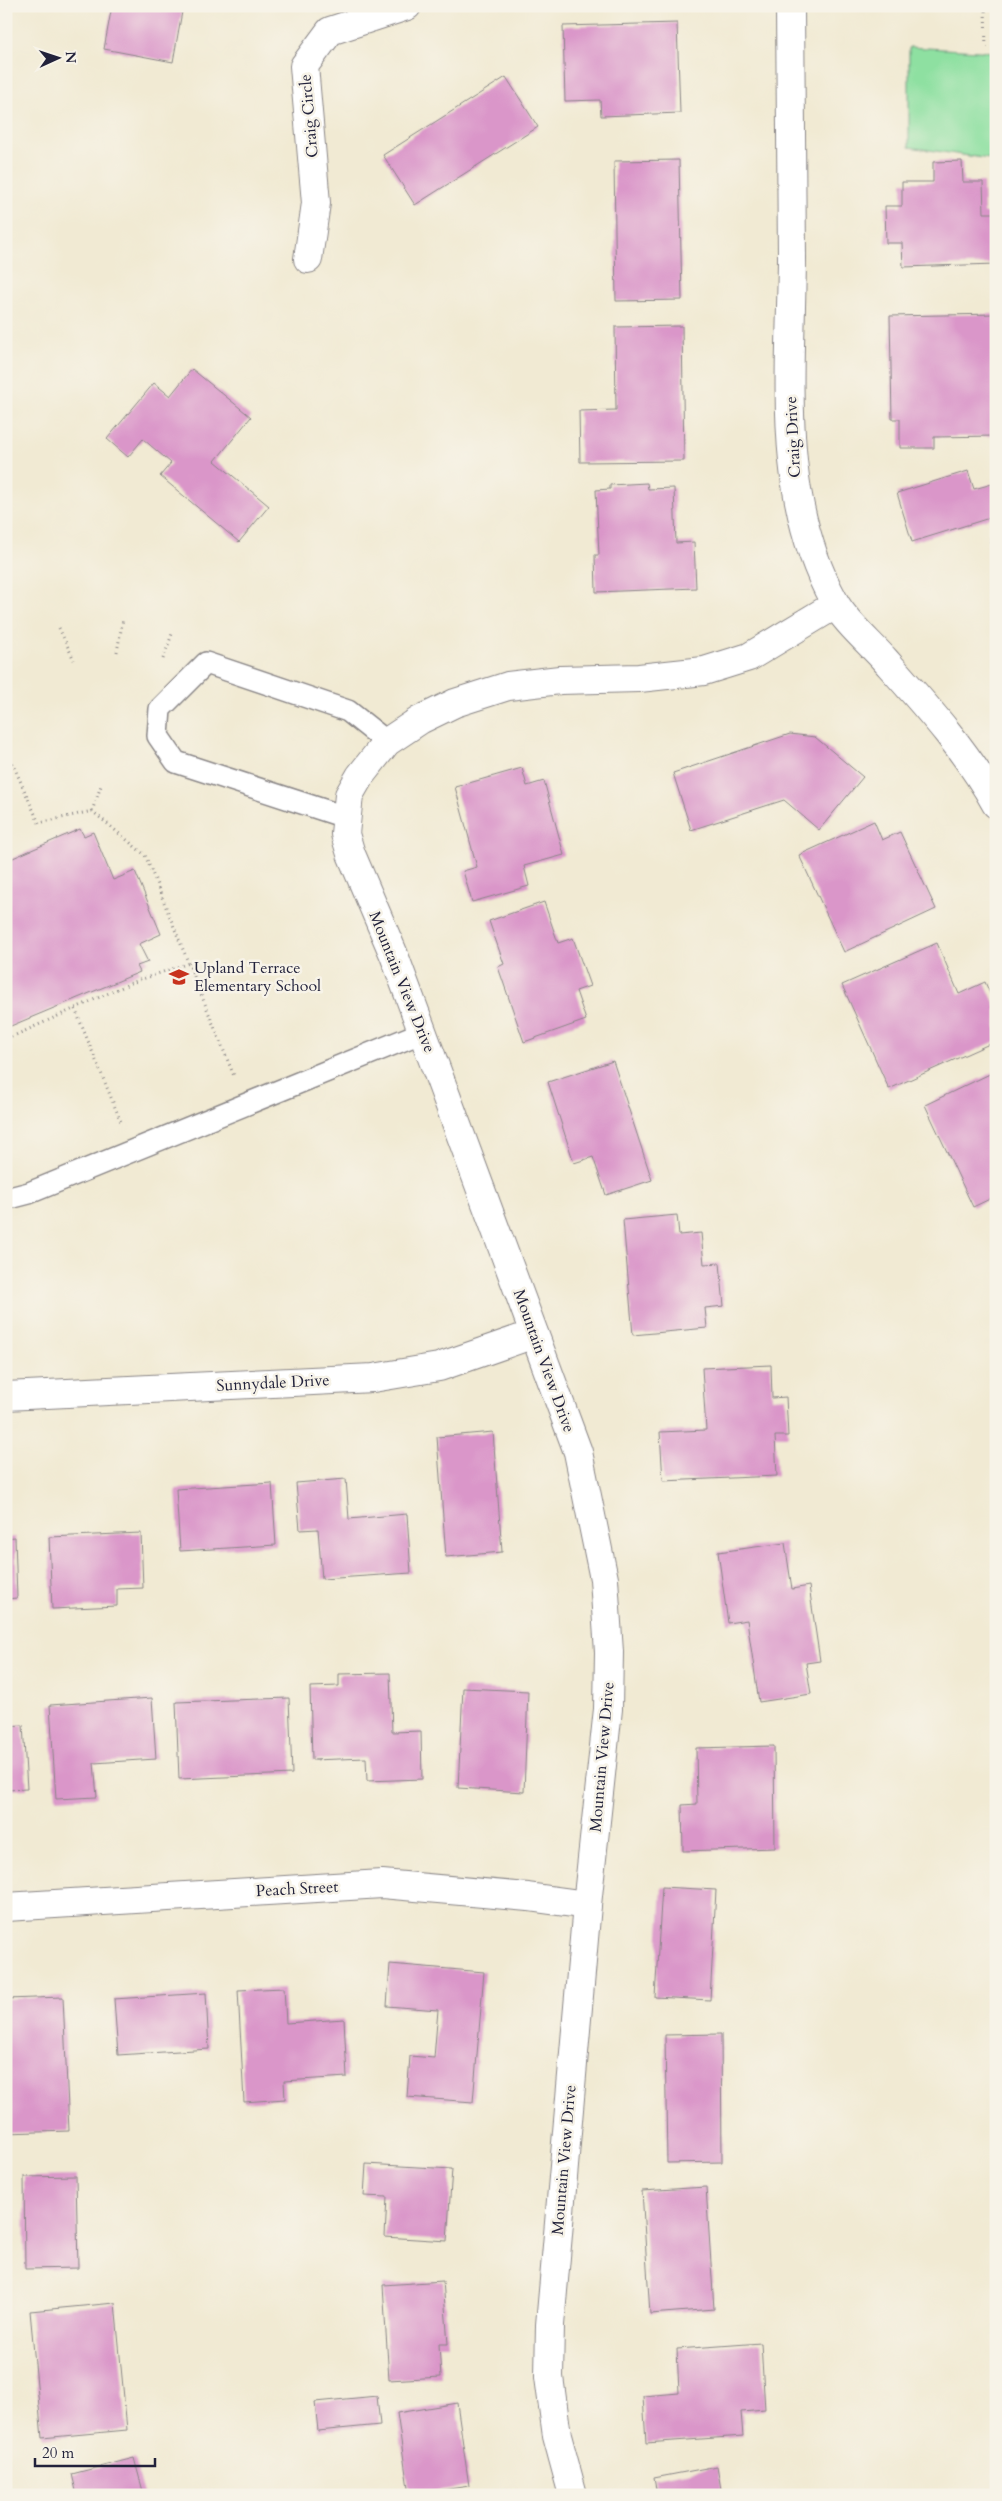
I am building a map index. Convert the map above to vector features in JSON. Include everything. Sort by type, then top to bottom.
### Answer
[{"type":"street","name":"Craig Circle","points":[[308,259],[316,203],[304,66],[330,32],[407,6]]},
{"type":"street","name":"Craig Drive","points":[[790,6],[792,214],[791,456],[801,518],[820,574],[835,604],[929,709],[985,785],[996,804]]},
{"type":"street","name":"Mountain View Drive","points":[[573,2495],[557,2436],[549,2377],[550,2325],[588,1905],[608,1709],[609,1652],[604,1579],[578,1452],[394,955],[351,854],[345,834],[349,795],[360,776],[388,742],[420,720],[455,703],[508,686],[560,680],[639,678],[713,668],[749,657],[835,604]]},
{"type":"street","name":"Sunnydale Drive","points":[[6,1396],[373,1378],[439,1367],[534,1334]]},
{"type":"street","name":"Peach Street","points":[[6,1906],[382,1884],[519,1896],[588,1905]]},
{"type":"lane","points":[[346,817],[176,762],[158,736],[160,709],[206,663],[348,711],[388,742]]},
{"type":"lane","points":[[6,1199],[29,1193],[423,1032]]},
{"type":"path","points":[[985,6],[986,51]]},
{"type":"path","points":[[117,652],[123,619]]},
{"type":"path","points":[[60,628],[74,660]]},
{"type":"path","points":[[161,666],[172,634]]},
{"type":"path","points":[[6,749],[39,823],[92,811]]},
{"type":"path","points":[[92,811],[102,783]]},
{"type":"path","points":[[92,811],[145,856],[245,1105]]},
{"type":"path","points":[[7,1039],[131,983],[189,962]]},
{"type":"path","points":[[75,1009],[133,1151]]},
{"type":"green space","points":[[909,47],[996,52],[996,160],[909,147]]},
{"type":"building","points":[[100,6],[183,6],[173,62],[104,49],[111,11],[100,8]]},
{"type":"building","points":[[677,23],[680,113],[601,116],[600,100],[565,101],[563,26]]},
{"type":"building","points":[[506,77],[538,127],[415,205],[383,155]]},
{"type":"building","points":[[679,160],[682,300],[616,301],[614,161]]},
{"type":"building","points":[[962,161],[963,182],[983,182],[984,213],[996,213],[996,264],[903,267],[902,243],[886,243],[885,206],[902,206],[902,182],[933,182],[933,162]]},
{"type":"building","points":[[996,314],[996,436],[934,437],[934,448],[900,448],[900,419],[892,419],[890,316]]},
{"type":"building","points":[[682,326],[684,461],[580,462],[579,411],[616,410],[615,327]]},
{"type":"building","points":[[192,369],[251,417],[215,461],[269,506],[239,542],[160,476],[171,463],[143,439],[128,457],[107,439],[154,383],[170,396]]},
{"type":"building","points":[[968,471],[974,489],[996,483],[996,516],[912,542],[897,493]]},
{"type":"building","points":[[647,483],[648,489],[674,488],[676,543],[694,542],[696,588],[596,592],[595,555],[599,555],[596,490],[610,489],[610,485]]},
{"type":"building","points":[[996,537],[996,557],[995,557],[990,539]]},
{"type":"building","points":[[790,734],[815,737],[863,777],[819,830],[784,800],[691,830],[673,773]]},
{"type":"building","points":[[522,768],[527,786],[544,781],[564,855],[524,866],[529,886],[472,902],[463,871],[477,867],[455,787]]},
{"type":"building","points":[[874,821],[882,840],[900,832],[936,909],[844,952],[799,855]]},
{"type":"building","name":"Upland Terrace Elementary School","points":[[80,829],[84,836],[93,832],[113,880],[135,871],[161,934],[139,944],[148,962],[137,966],[140,972],[6,1028],[6,861]]},
{"type":"building","points":[[544,902],[558,943],[573,938],[590,986],[576,991],[586,1020],[524,1042],[498,967],[504,964],[489,921]]},
{"type":"building","points":[[937,943],[959,994],[985,982],[996,1007],[996,1041],[889,1089],[842,985]]},
{"type":"building","points":[[613,1061],[652,1180],[606,1195],[593,1157],[574,1163],[548,1082]]},
{"type":"building","points":[[996,1071],[996,1196],[973,1207],[925,1105]]},
{"type":"building","points":[[677,1215],[679,1235],[701,1233],[704,1264],[720,1263],[724,1306],[705,1308],[707,1328],[633,1335],[623,1220]]},
{"type":"building","points":[[771,1365],[772,1398],[786,1397],[788,1436],[775,1436],[777,1476],[663,1481],[660,1432],[706,1430],[702,1368]]},
{"type":"building","points":[[493,1432],[502,1552],[446,1557],[437,1437]]},
{"type":"building","points":[[346,1479],[349,1519],[407,1514],[411,1573],[322,1579],[318,1529],[300,1530],[296,1483]]},
{"type":"building","points":[[272,1483],[276,1545],[180,1551],[176,1489]]},
{"type":"building","points":[[141,1533],[143,1588],[117,1589],[117,1606],[52,1609],[49,1537]]},
{"type":"building","points":[[15,1537],[17,1598],[6,1599],[6,1538]]},
{"type":"building","points":[[785,1543],[792,1589],[809,1586],[820,1661],[806,1663],[811,1694],[759,1702],[747,1620],[728,1623],[718,1552]]},
{"type":"building","points":[[390,1673],[392,1732],[421,1731],[422,1779],[367,1781],[366,1758],[312,1760],[310,1687],[339,1686],[339,1674]]},
{"type":"building","points":[[463,1688],[528,1691],[524,1792],[458,1788]]},
{"type":"building","points":[[152,1698],[156,1759],[94,1763],[97,1797],[56,1799],[50,1705]]},
{"type":"building","points":[[289,1698],[292,1774],[179,1779],[176,1702]]},
{"type":"building","points":[[23,1725],[27,1789],[6,1790],[6,1726]]},
{"type":"building","points":[[774,1746],[775,1848],[683,1851],[682,1805],[697,1804],[696,1748]]},
{"type":"building","points":[[662,1887],[716,1890],[710,2000],[655,1997]]},
{"type":"building","points":[[390,1964],[484,1972],[473,2102],[407,2097],[410,2056],[434,2058],[438,2010],[387,2006]]},
{"type":"building","points":[[284,1988],[286,2023],[344,2019],[347,2077],[284,2081],[285,2099],[244,2102],[238,1990]]},
{"type":"building","points":[[206,1993],[209,2049],[118,2055],[114,1999]]},
{"type":"building","points":[[63,1997],[69,2131],[6,2133],[6,1999]]},
{"type":"building","points":[[721,2034],[722,2162],[667,2163],[665,2035]]},
{"type":"building","points":[[366,2164],[452,2169],[447,2241],[385,2237],[387,2197],[364,2196]]},
{"type":"building","points":[[76,2176],[78,2268],[25,2269],[24,2177]]},
{"type":"building","points":[[706,2187],[714,2309],[650,2314],[642,2191]]},
{"type":"building","points":[[443,2281],[448,2344],[439,2344],[441,2377],[389,2380],[383,2285]]},
{"type":"building","points":[[115,2303],[127,2430],[42,2438],[30,2311]]},
{"type":"building","points":[[761,2343],[765,2410],[741,2412],[743,2436],[646,2443],[643,2396],[679,2393],[677,2349]]},
{"type":"building","points":[[377,2396],[380,2425],[318,2431],[315,2402]]},
{"type":"building","points":[[457,2403],[469,2486],[409,2495],[397,2413]]},
{"type":"building","points":[[134,2458],[144,2495],[77,2495],[72,2474]]},
{"type":"building","points":[[717,2466],[722,2495],[657,2495],[654,2478]]},
{"type":"place","name":"Upland Terrace Elementary School","points":[[179,977]]}]
